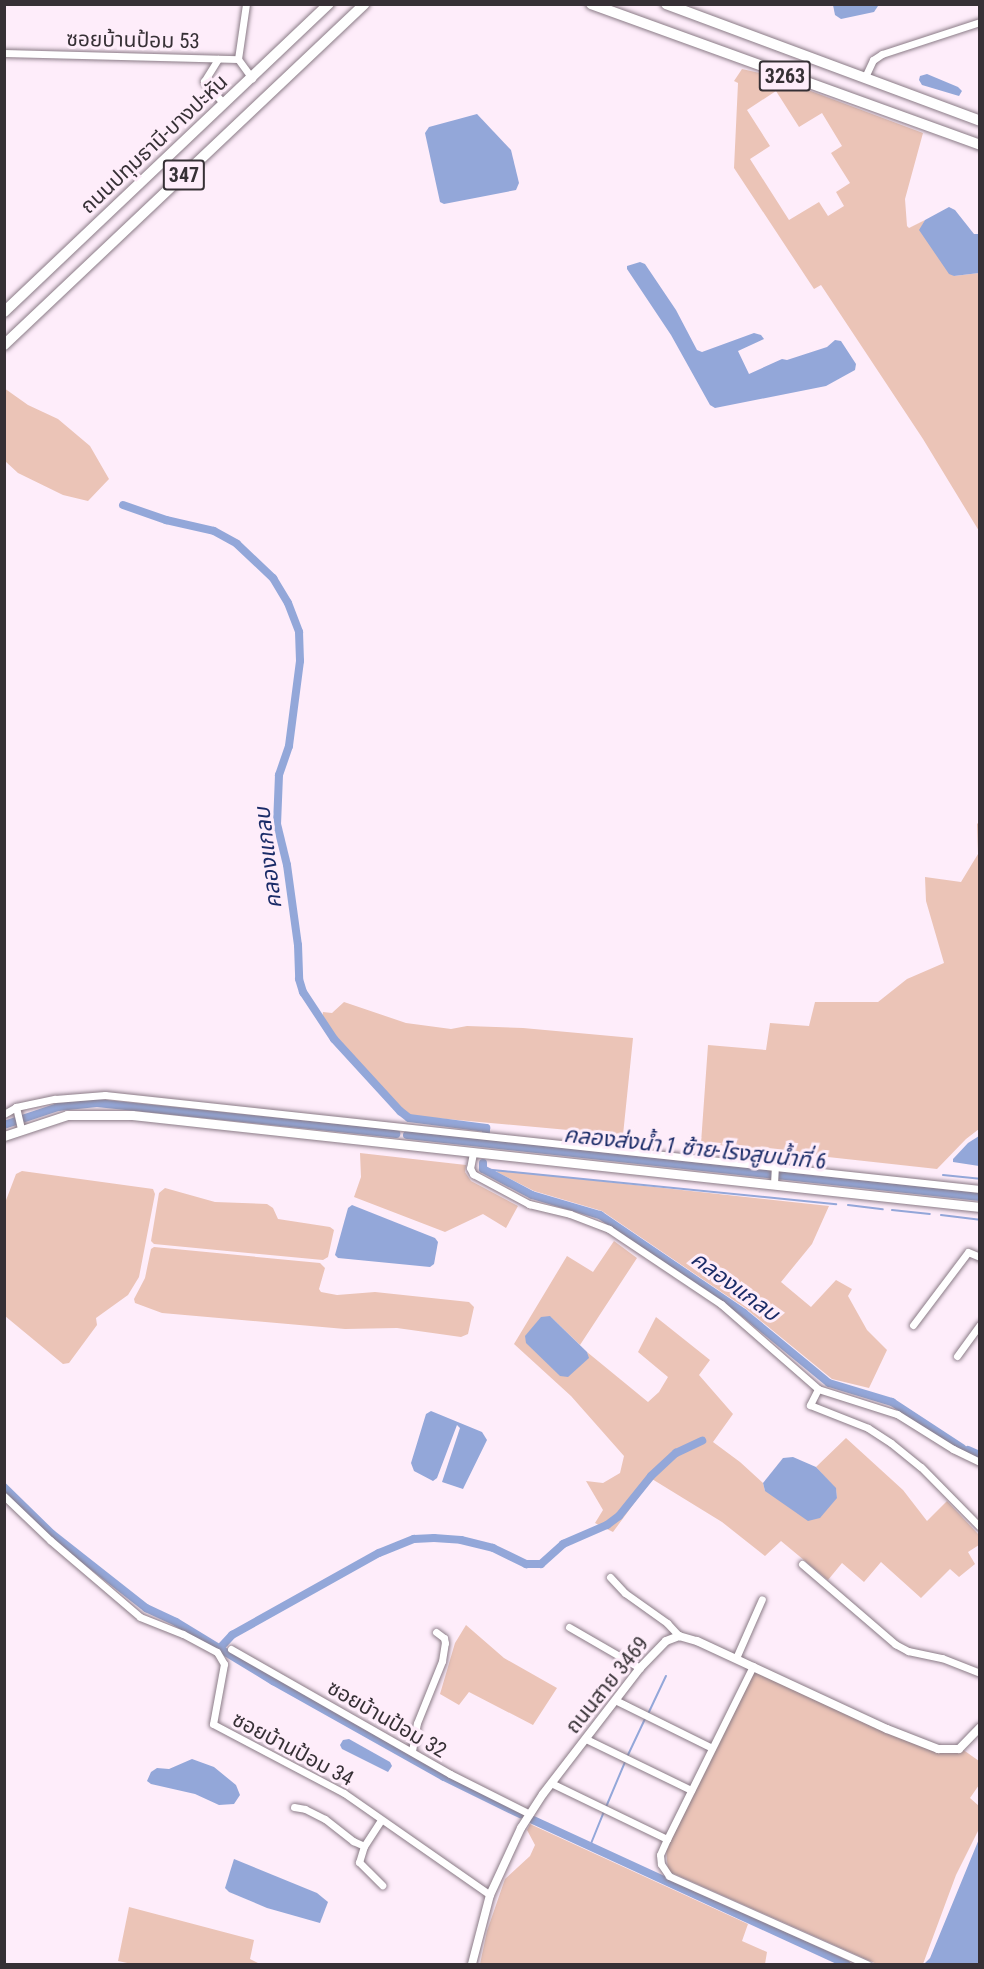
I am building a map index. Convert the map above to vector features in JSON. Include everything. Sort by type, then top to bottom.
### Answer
[{"type":"main road","name":"ถนนปทุมธานี-บางปะหัน","points":[[4,345],[364,4]]},
{"type":"main road","points":[[351,18],[372,4]]},
{"type":"main road","name":"3263","points":[[591,4],[980,145]]},
{"type":"main road","name":"3263","points":[[666,4],[980,121]]},
{"type":"main road","name":"ถนนปทุมธานี-บางปะหัน","points":[[4,312],[326,7]]},
{"type":"main road","points":[[4,1136],[21,1126],[67,1115],[105,1113],[295,1130],[473,1153],[775,1175],[980,1207]]},
{"type":"street","points":[[246,4],[238,59],[252,78]]},
{"type":"street","points":[[865,77],[873,60],[882,54],[980,22]]},
{"type":"street","name":"ซอยบ้านป้อม 53","points":[[4,53],[238,59]]},
{"type":"street","points":[[218,59],[204,81],[224,104]]},
{"type":"street","points":[[4,1113],[55,1099],[105,1095],[295,1118],[401,1128],[775,1175],[980,1189]]},
{"type":"street","points":[[17,1110],[21,1126]]},
{"type":"street","points":[[295,1118],[295,1130]]},
{"type":"street","points":[[401,1128],[405,1145]]},
{"type":"street","points":[[473,1153],[470,1168],[473,1174],[529,1204],[570,1214],[609,1228],[721,1304],[818,1389],[897,1414],[953,1449],[980,1462]]},
{"type":"street","points":[[914,1325],[968,1252],[980,1257]]},
{"type":"street","points":[[957,1356],[980,1324]]},
{"type":"street","points":[[818,1389],[810,1405],[868,1428],[891,1443],[921,1467],[980,1527]]},
{"type":"street","name":"ซอยบ้านป้อม 34","points":[[4,1496],[50,1540],[140,1617],[183,1634],[217,1652],[224,1664],[213,1724],[344,1793],[490,1895]]},
{"type":"street","points":[[802,1564],[895,1644],[908,1651],[942,1658],[980,1673]]},
{"type":"street","points":[[610,1577],[625,1593],[667,1623],[679,1636]]},
{"type":"street","points":[[736,1658],[762,1599]]},
{"type":"street","points":[[569,1627],[639,1668]]},
{"type":"street","points":[[411,1751],[417,1723],[442,1661],[444,1638],[436,1632]]},
{"type":"street","name":"ถนนสาย 3469","points":[[472,1965],[490,1895],[510,1847],[551,1783],[639,1668],[666,1641],[679,1636],[736,1658],[887,1730],[938,1749],[959,1749],[980,1727]]},
{"type":"street","name":"ซอยบ้านป้อม 32","points":[[231,1649],[450,1774],[530,1814]]},
{"type":"street","points":[[753,1666],[660,1855],[664,1873],[867,1965]]},
{"type":"street","points":[[615,1700],[712,1748]]},
{"type":"street","points":[[586,1738],[692,1791]]},
{"type":"street","points":[[551,1783],[667,1839]]},
{"type":"street","points":[[294,1807],[305,1809],[325,1819],[353,1841],[364,1846]]},
{"type":"street","points":[[381,1820],[364,1846],[359,1862],[382,1885]]},
{"type":"shaded area","points":[[742,69],[768,75],[923,133],[905,199],[907,226],[909,228],[925,220],[920,230],[954,276],[979,273],[979,531],[923,439],[821,285],[814,289],[734,168],[738,83],[734,81]],"holes":[[[776,91],[799,127],[822,113],[842,146],[831,153],[850,183],[836,192],[844,206],[828,216],[819,202],[789,220],[750,159],[770,146],[747,110]]]},
{"type":"shaded area","points":[[4,388],[28,405],[58,419],[90,446],[109,479],[88,501],[63,495],[18,473],[5,461]]},
{"type":"shaded area","points":[[979,822],[979,1129],[937,1169],[701,1143],[708,1045],[766,1050],[770,1023],[809,1026],[815,1002],[878,1002],[907,979],[944,963],[926,901],[925,877],[961,882],[978,854],[977,824]]},
{"type":"shaded area","points":[[344,1002],[406,1023],[451,1029],[467,1026],[523,1028],[633,1038],[623,1135],[402,1115],[335,1040],[322,1018],[323,1012],[332,1013]]},
{"type":"shaded area","points":[[360,1153],[466,1165],[465,1172],[471,1181],[518,1206],[506,1228],[483,1214],[445,1232],[354,1197],[361,1177]]},
{"type":"shaded area","points":[[498,1170],[829,1206],[812,1244],[781,1282],[811,1307],[836,1280],[852,1289],[848,1296],[867,1330],[887,1350],[869,1388],[832,1379],[745,1308],[602,1211],[534,1191],[497,1172]]},
{"type":"shaded area","points":[[22,1171],[153,1189],[155,1194],[139,1277],[128,1295],[96,1318],[97,1325],[69,1363],[63,1364],[5,1316],[5,1203],[16,1174]]},
{"type":"shaded area","points":[[165,1188],[215,1202],[267,1204],[273,1208],[278,1219],[330,1227],[334,1230],[328,1257],[323,1260],[154,1244],[151,1241],[159,1193]]},
{"type":"shaded area","points":[[614,1241],[637,1258],[580,1345],[550,1316],[588,1358],[587,1352],[648,1402],[659,1392],[668,1377],[638,1352],[656,1317],[710,1360],[699,1375],[733,1414],[713,1442],[763,1483],[765,1491],[837,1498],[836,1489],[816,1467],[846,1438],[903,1490],[927,1521],[947,1501],[979,1535],[979,1545],[968,1552],[975,1564],[959,1577],[950,1569],[921,1598],[881,1562],[864,1582],[842,1563],[828,1580],[781,1541],[765,1556],[722,1522],[652,1479],[613,1532],[595,1523],[603,1510],[586,1481],[603,1483],[620,1473],[624,1456],[571,1396],[514,1344],[567,1256],[593,1272]]},
{"type":"shaded area","points":[[154,1247],[320,1263],[325,1268],[319,1289],[321,1292],[337,1295],[375,1292],[469,1302],[474,1307],[468,1334],[461,1337],[397,1328],[345,1329],[162,1313],[135,1303],[134,1299],[145,1278],[151,1249]]},
{"type":"shaded area","points":[[466,1625],[504,1658],[557,1688],[533,1725],[469,1692],[459,1705],[440,1694],[455,1643]]},
{"type":"shaded area","points":[[754,1669],[933,1750],[962,1749],[979,1761],[979,1785],[970,1798],[979,1806],[979,1829],[956,1875],[923,1964],[877,1964],[668,1871],[666,1849]]},
{"type":"shaded area","points":[[530,1824],[748,1924],[742,1941],[767,1952],[765,1964],[480,1964],[487,1931],[505,1879],[530,1856],[535,1845],[527,1830]]},
{"type":"shaded area","points":[[129,1907],[254,1940],[250,1959],[260,1964],[132,1964],[118,1961]]},
{"type":"water","points":[[878,4],[878,6],[874,12],[841,19],[835,15],[833,5]]},
{"type":"water","points":[[927,74],[958,87],[962,91],[959,96],[922,85],[919,80],[920,76]]},
{"type":"water","points":[[477,114],[511,150],[519,183],[516,190],[444,204],[440,202],[425,133],[429,127]]},
{"type":"water","points":[[949,207],[955,210],[974,234],[979,234],[979,273],[954,276],[949,274],[919,230],[925,220]]},
{"type":"water","points":[[640,262],[645,264],[676,310],[697,350],[702,352],[754,333],[761,335],[764,339],[738,351],[749,374],[782,359],[787,360],[827,347],[835,340],[841,341],[856,364],[855,370],[826,386],[715,408],[710,405],[671,335],[627,269],[627,266]]},
{"type":"water","points":[[979,1136],[979,1166],[953,1162],[953,1159],[968,1143]]},
{"type":"water","points":[[352,1205],[435,1238],[438,1242],[434,1264],[430,1267],[338,1258],[335,1255],[348,1208]]},
{"type":"water","points":[[550,1316],[587,1352],[589,1358],[568,1377],[560,1376],[526,1343],[525,1336],[541,1317]]},
{"type":"water","points":[[431,1411],[482,1432],[487,1440],[463,1489],[442,1482],[460,1428],[457,1425],[437,1478],[433,1481],[414,1471],[411,1463],[426,1414]]},
{"type":"water","points":[[793,1457],[816,1467],[836,1488],[837,1498],[820,1518],[808,1521],[765,1491],[763,1483],[783,1458]]},
{"type":"water","points":[[349,1739],[390,1762],[392,1766],[388,1772],[342,1749],[340,1745],[343,1740]]},
{"type":"water","points":[[192,1759],[214,1767],[236,1785],[240,1795],[234,1804],[219,1805],[195,1794],[151,1784],[147,1781],[151,1772],[157,1768],[169,1769]]},
{"type":"water","points":[[979,1839],[979,1964],[924,1964],[930,1958]]},
{"type":"water","points":[[234,1859],[317,1893],[328,1902],[320,1923],[267,1908],[229,1892],[225,1888]]},
{"type":"waterway","name":"คลองแกลบ","points":[[123,505],[166,520],[214,531],[237,544],[273,578],[288,603],[299,632],[300,661],[289,746],[279,775],[277,824],[287,865],[298,945],[299,979],[303,992],[334,1039],[409,1118],[486,1128],[486,1132]]},
{"type":"waterway","name":"คลองส่งน้ำ 1 ซ้าย-โรงสูบน้ำที่ 6","points":[[4,1125],[58,1107],[97,1103],[396,1134]]},
{"type":"waterway","name":"คลองส่งน้ำ 1 ซ้าย-โรงสูบน้ำที่ 6","points":[[407,1135],[980,1197]]},
{"type":"waterway","name":"คลองแกลบ","points":[[483,1163],[483,1169],[532,1195],[600,1215],[744,1313],[829,1383],[892,1402],[962,1448]]},
{"type":"waterway","points":[[483,1169],[836,1204]]},
{"type":"waterway","points":[[943,1175],[980,1179]]},
{"type":"waterway","points":[[848,1205],[883,1209]]},
{"type":"waterway","points":[[892,1210],[930,1214]]},
{"type":"waterway","points":[[941,1215],[980,1220]]},
{"type":"waterway","points":[[220,1648],[232,1635],[379,1553],[414,1539],[461,1540],[493,1548],[526,1564],[541,1564],[563,1544],[607,1525],[619,1516],[651,1476],[676,1453],[702,1441]]},
{"type":"waterway","name":"คลองแกลบ","points":[[968,1450],[980,1455]]},
{"type":"waterway","points":[[4,1487],[52,1534],[146,1608],[176,1622],[273,1681],[444,1777],[520,1814]]},
{"type":"waterway","points":[[648,1714],[666,1676]]},
{"type":"waterway","points":[[627,1757],[645,1719]]},
{"type":"waterway","points":[[606,1807],[625,1762]]},
{"type":"waterway","points":[[590,1846],[604,1811]]},
{"type":"waterway","points":[[533,1820],[846,1964]]}]
